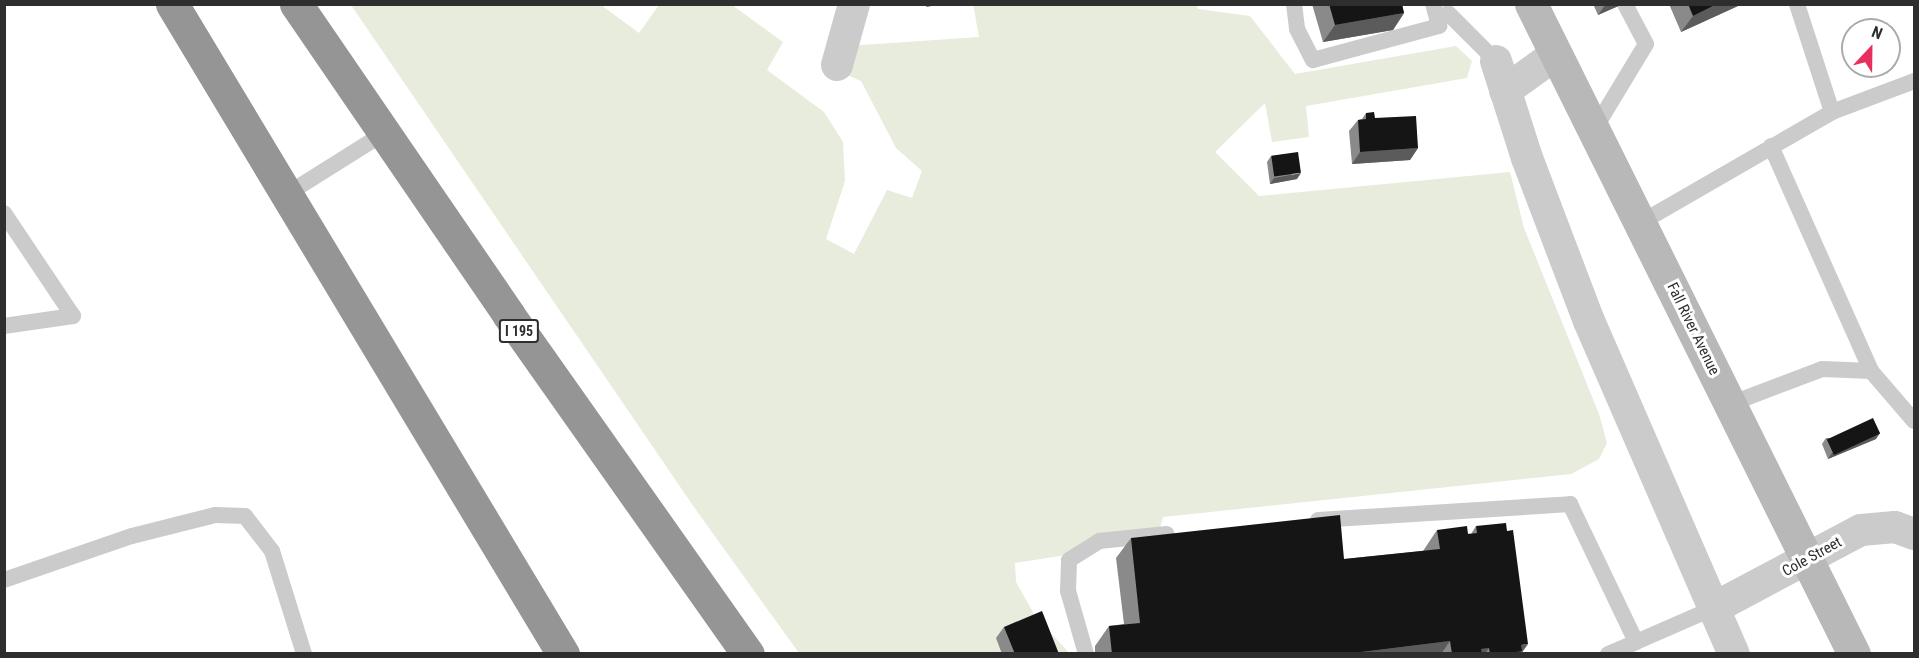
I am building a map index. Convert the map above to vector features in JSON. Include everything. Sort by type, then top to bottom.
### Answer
[{"type":"highway","points":[[172,4],[284,196],[563,654]]},
{"type":"highway","name":"I 195","points":[[296,4],[383,134],[748,654]]},
{"type":"main road","name":"Fall River Avenue","points":[[1531,4],[1854,654]]},
{"type":"street","points":[[837,65],[854,4]]},
{"type":"street","points":[[1505,91],[1556,54]]},
{"type":"street","points":[[1496,61],[1589,321],[1734,654]]},
{"type":"street","name":"Cole Street","points":[[1714,608],[1808,561],[1862,530],[1895,527],[1914,534]]},
{"type":"lane","points":[[1294,4],[1298,29],[1313,60],[1439,26],[1432,4]]},
{"type":"lane","points":[[1594,130],[1646,44],[1625,4]]},
{"type":"lane","points":[[1797,4],[1832,112]]},
{"type":"lane","points":[[1447,7],[1496,61]]},
{"type":"lane","points":[[1640,223],[1832,112],[1914,81]]},
{"type":"lane","points":[[284,196],[383,134]]},
{"type":"lane","points":[[1772,146],[1871,370],[1914,421]]},
{"type":"lane","points":[[4,213],[73,316],[4,326]]},
{"type":"lane","points":[[1730,405],[1822,369],[1871,370]]},
{"type":"lane","points":[[1298,522],[1570,504],[1636,642]]},
{"type":"lane","points":[[4,580],[132,536],[215,516],[244,516],[272,551],[304,654]]},
{"type":"lane","points":[[1086,654],[1068,591],[1069,560],[1099,541],[1181,533]]},
{"type":"lane","points":[[1608,654],[1714,608]]},
{"type":"green space","points":[[973,4],[1196,4],[1198,9],[1250,16],[1295,74],[1456,46],[1472,61],[1467,78],[1306,106],[1309,137],[1272,142],[1265,103],[1215,152],[1259,196],[1510,172],[1524,228],[1599,414],[1607,443],[1599,459],[1571,474],[1163,517],[1160,528],[1102,533],[1060,556],[1015,563],[1016,582],[1034,614],[1069,653],[799,653],[696,510],[351,5],[601,5],[639,33],[659,5],[732,5],[783,42],[767,70],[824,112],[843,142],[845,181],[826,239],[854,254],[887,190],[912,198],[922,171],[896,148],[861,81],[826,66],[833,47],[979,37]]},
{"type":"building","points":[[1329,4],[1402,4],[1404,13],[1335,25]]},
{"type":"building","points":[[1688,4],[1717,4],[1693,16]]},
{"type":"building","points":[[1374,112],[1375,118],[1416,116],[1418,148],[1360,152],[1358,120],[1366,119],[1366,113]]},
{"type":"building","points":[[1298,152],[1301,173],[1274,177],[1271,156]]},
{"type":"building","points":[[1873,418],[1880,433],[1834,455],[1827,440]]},
{"type":"building","points":[[1340,515],[1344,559],[1440,549],[1437,530],[1467,526],[1468,534],[1477,533],[1476,526],[1506,523],[1507,531],[1513,530],[1528,644],[1521,645],[1522,651],[1504,654],[1490,654],[1489,648],[1481,649],[1482,654],[1452,654],[1450,641],[1353,654],[1112,654],[1109,626],[1140,623],[1131,538]]},
{"type":"building","points":[[1042,611],[1059,654],[1015,654],[1004,627]]}]
